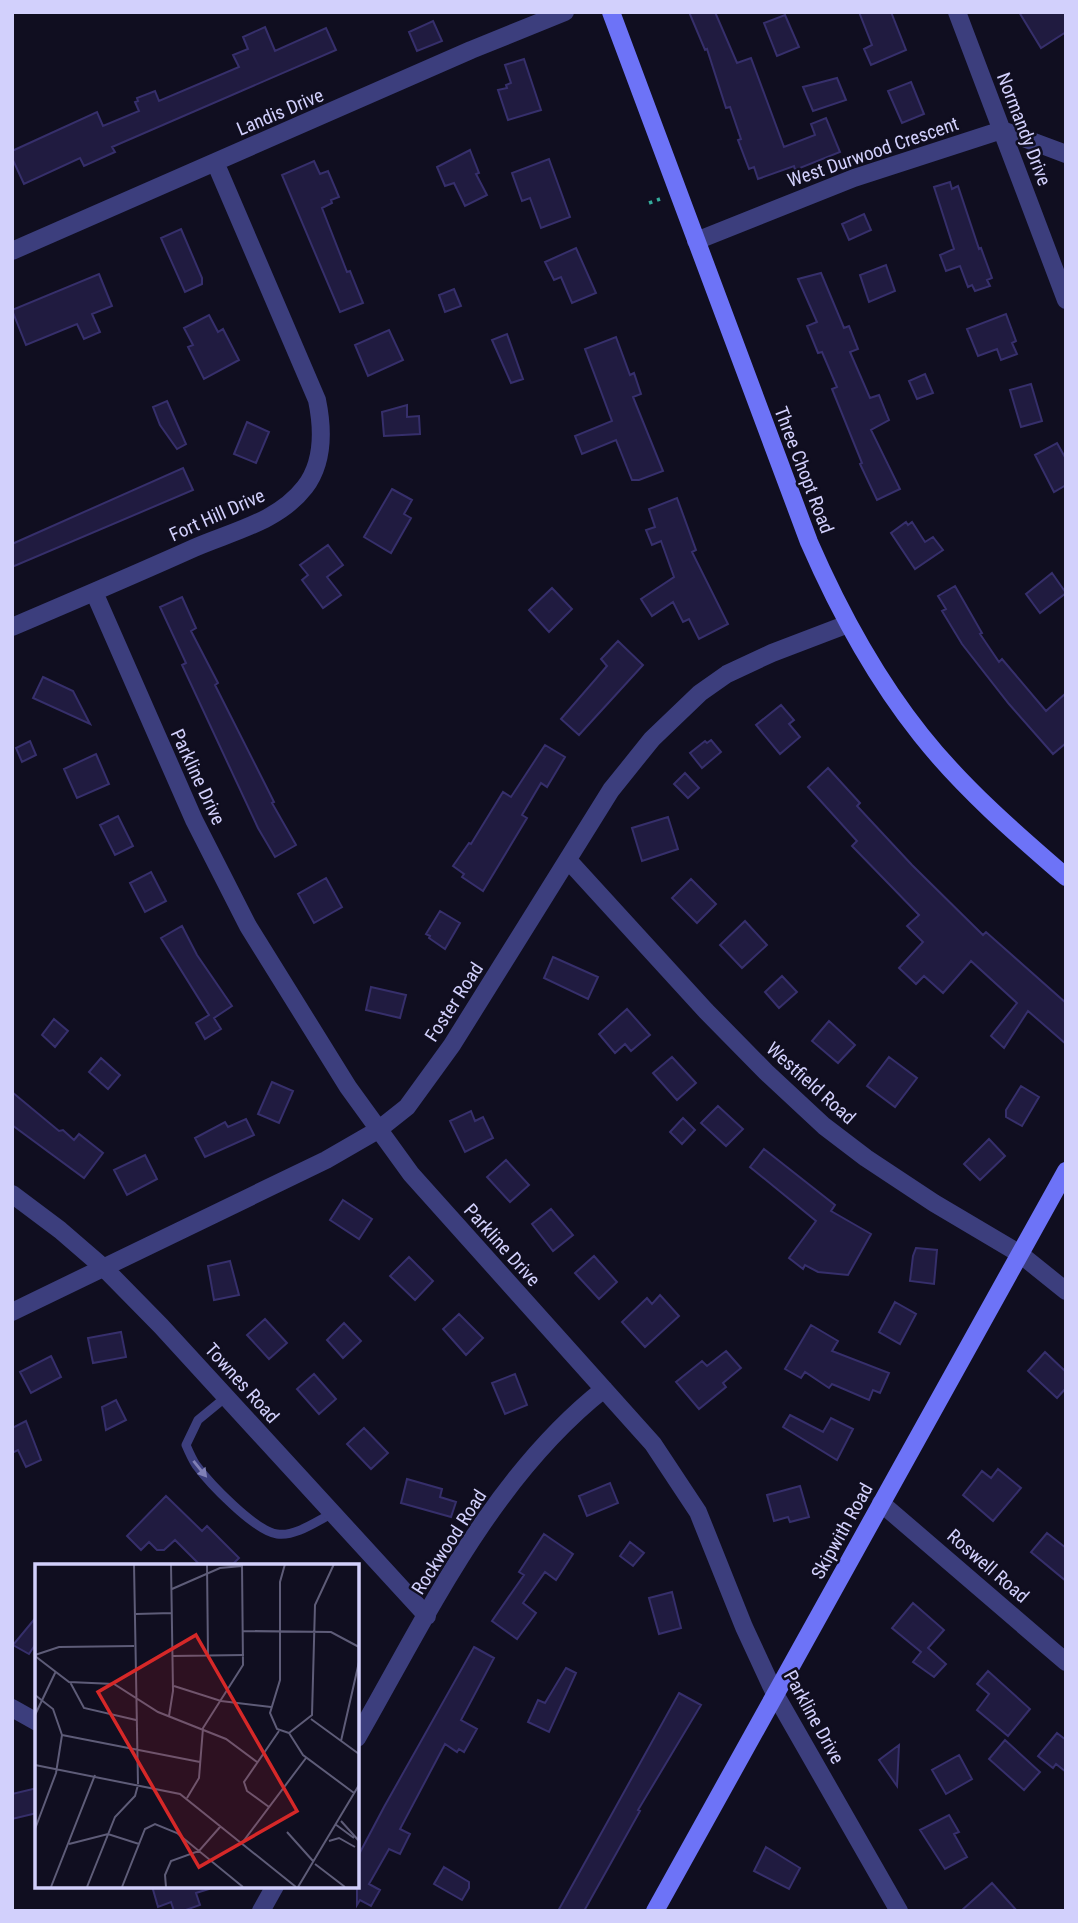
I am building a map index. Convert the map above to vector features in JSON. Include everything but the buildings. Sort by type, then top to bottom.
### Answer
[{"type":"main road","name":"Three Chopt Road","points":[[611,12],[808,542],[848,624],[887,690],[922,737],[1011,829],[1066,877]]},
{"type":"main road","name":"Skipwith Road","points":[[655,1911],[1066,1171]]},
{"type":"street","name":"Landis Drive","points":[[12,251],[471,50],[565,12]]},
{"type":"street","name":"Normandy Drive","points":[[957,12],[1066,300]]},
{"type":"street","name":"West Durwood Crescent","points":[[696,241],[853,178],[1002,130]]},
{"type":"street","points":[[1002,130],[1066,153]]},
{"type":"street","name":"Fort Hill Drive","points":[[12,627],[199,546],[264,521],[293,501],[312,476],[319,455],[321,428],[317,400],[215,162]]},
{"type":"street","name":"Parkline Drive","points":[[94,592],[194,820],[248,926],[348,1087],[411,1174],[653,1444],[698,1512],[744,1627],[775,1694],[899,1911]]},
{"type":"street","name":"Foster Road","points":[[12,1312],[326,1160],[378,1130],[407,1107],[452,1045],[625,771],[652,738],[700,693],[727,674],[848,624]]},
{"type":"street","name":"Westfield Road","points":[[568,860],[706,1011],[824,1126],[888,1173],[1020,1254],[1066,1291]]},
{"type":"street","name":"Townes Road","points":[[12,1194],[104,1268],[161,1325],[427,1616]]},
{"type":"street","name":"Rockwood Road","points":[[359,1735],[452,1571],[518,1476],[580,1408],[604,1389]]},
{"type":"street","name":"Roswell Road","points":[[881,1503],[1066,1662]]},
{"type":"street","points":[[12,1708],[35,1721]]},
{"type":"street","points":[[261,1911],[274,1888]]},
{"type":"lane","points":[[226,1397],[198,1420],[186,1446],[195,1464],[219,1491],[249,1520],[277,1534],[297,1531],[333,1513]]}]
